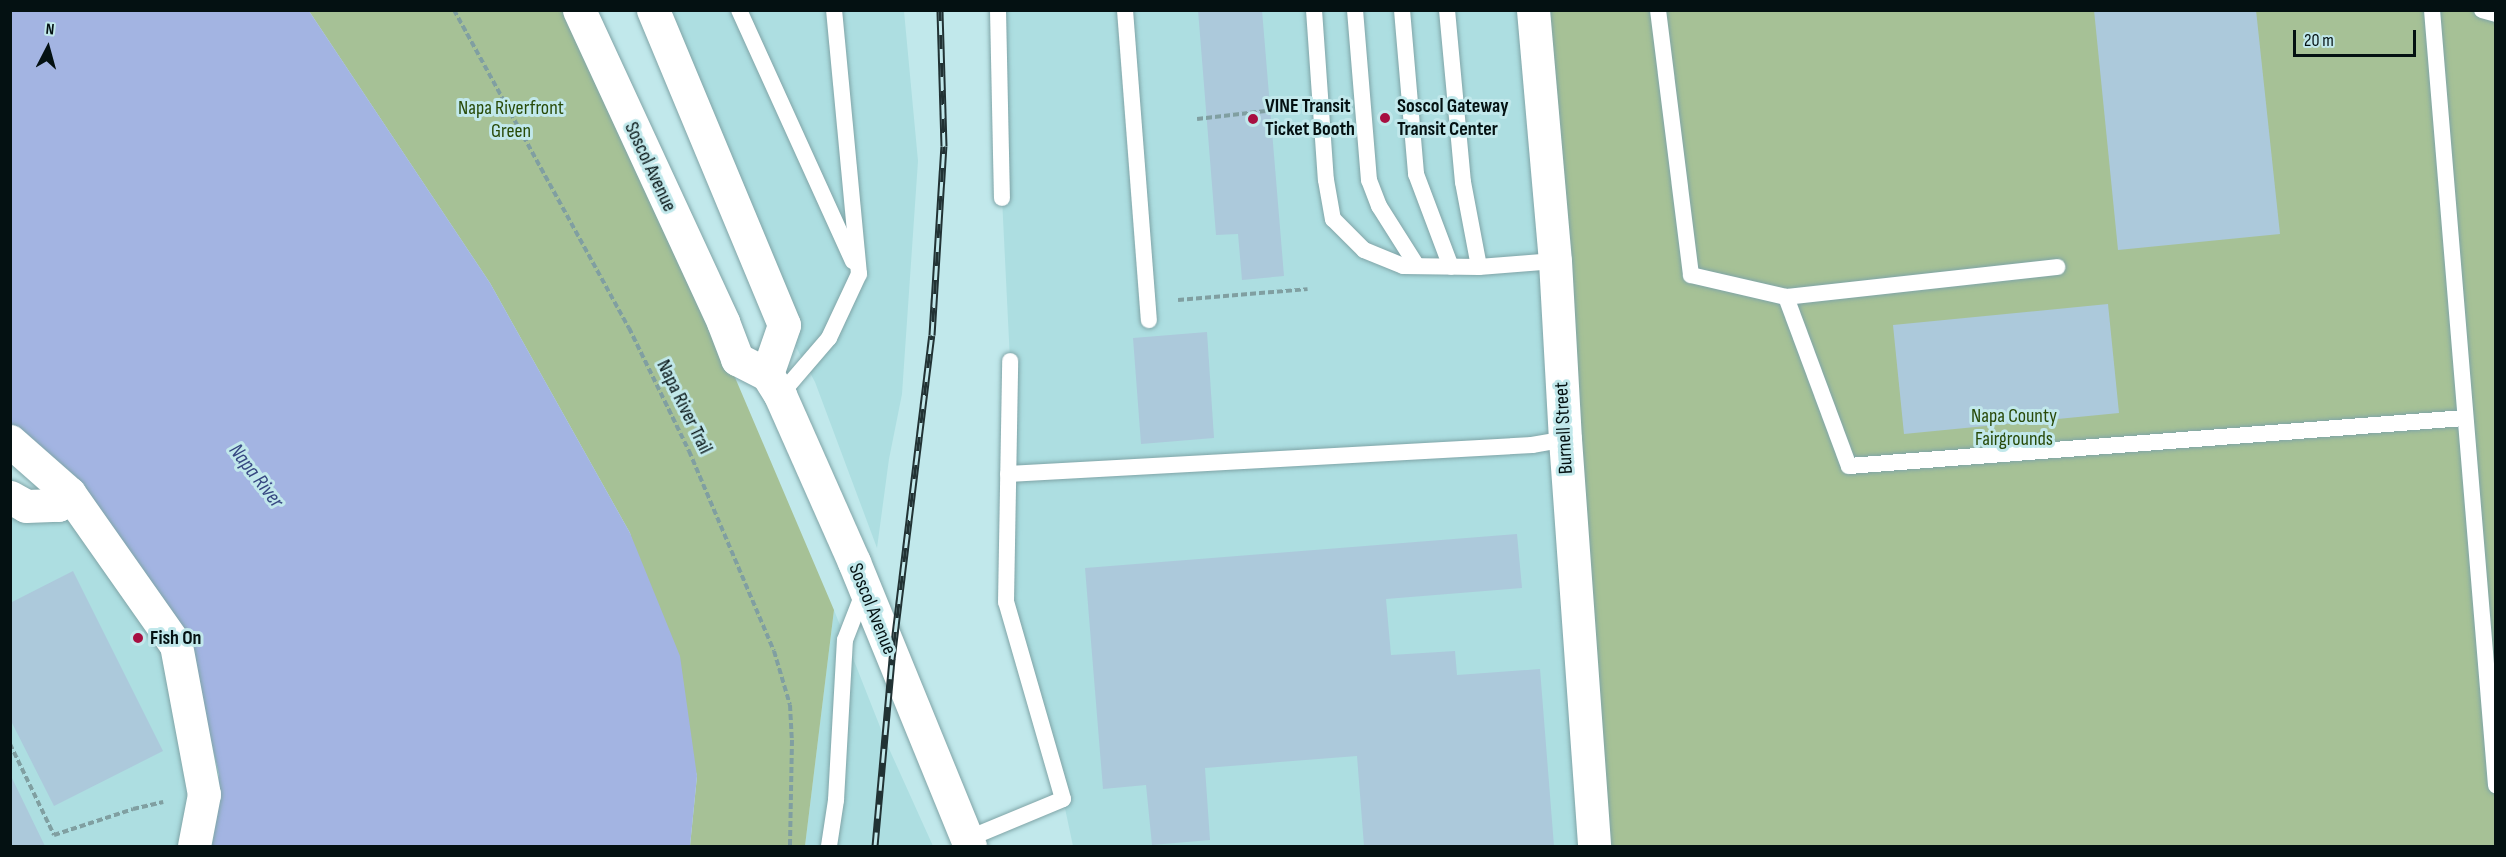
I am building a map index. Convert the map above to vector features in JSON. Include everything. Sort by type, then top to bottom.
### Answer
[{"type":"street","name":"Soscol Avenue","points":[[579,10],[723,322],[737,359],[773,385],[864,590],[969,843]]},
{"type":"street","points":[[653,10],[784,325],[773,385]]},
{"type":"street","name":"Burnell Street","points":[[1533,10],[1555,261],[1564,439],[1594,846]]},
{"type":"street","points":[[10,441],[69,493],[176,645],[204,794],[194,846]]},
{"type":"street","points":[[16,506],[58,505],[69,493]]},
{"type":"lane","points":[[739,10],[859,274]]},
{"type":"lane","points":[[773,385],[829,338],[859,274],[834,10]]},
{"type":"lane","points":[[998,10],[1002,198]]},
{"type":"lane","points":[[1125,10],[1149,320]]},
{"type":"lane","points":[[1314,10],[1326,180],[1333,219],[1364,250],[1403,266],[1479,267],[1555,261]]},
{"type":"lane","points":[[1355,10],[1369,180],[1378,206],[1417,266]]},
{"type":"lane","points":[[1402,10],[1416,174],[1451,267]]},
{"type":"lane","points":[[1448,10],[1463,182],[1479,267]]},
{"type":"lane","points":[[1658,10],[1691,275],[1786,297],[2057,267]]},
{"type":"lane","points":[[2432,10],[2496,785]]},
{"type":"lane","points":[[2482,10],[2496,14]]},
{"type":"lane","points":[[1786,297],[1849,466],[2465,418]]},
{"type":"lane","points":[[969,843],[1063,799],[1006,602],[1010,361]]},
{"type":"lane","points":[[1008,474],[1532,445],[1564,439]]},
{"type":"lane","points":[[829,846],[836,800],[845,640],[864,590]]},
{"type":"path","name":"Napa River Trail","points":[[454,10],[639,349],[689,451],[774,651],[790,705],[792,740],[790,846]]},
{"type":"path","points":[[1197,119],[1282,111],[1300,106]]},
{"type":"path","points":[[1148,302],[1308,289]]},
{"type":"path","points":[[10,744],[54,835],[133,809],[204,794]]},
{"type":"shaded area","points":[[653,11],[904,11],[918,161],[902,394],[889,459],[877,548],[815,382],[784,325]]},
{"type":"shaded area","points":[[998,11],[1533,11],[1594,846],[1073,846],[1063,799],[1006,602],[1010,361],[1002,198]]},
{"type":"shaded area","points":[[10,497],[58,505],[176,645],[194,846],[11,846]]},
{"type":"shaded area","points":[[834,610],[886,742],[933,846],[805,846]]},
{"type":"green space","name":"Napa Riverfront Green","points":[[309,11],[579,11],[834,610],[805,846],[690,846],[697,776],[630,533],[490,283]]},
{"type":"green space","name":"Napa County Fairgrounds","points":[[1533,11],[2495,11],[2495,846],[1594,846]]},
{"type":"water","name":"Napa River","points":[[11,11],[309,11],[490,283],[630,533],[680,656],[697,776],[690,846],[212,846],[218,810],[219,774],[191,658],[11,430]]},
{"type":"building","points":[[1198,10],[1262,10],[1284,276],[1242,280],[1238,234],[1216,235]]},
{"type":"building","points":[[2094,10],[2256,10],[2280,234],[2118,250]]},
{"type":"building","points":[[2108,304],[2119,413],[1904,434],[1893,325]]},
{"type":"building","points":[[1207,332],[1214,438],[1141,444],[1133,338]]},
{"type":"building","points":[[1517,534],[1522,588],[1386,599],[1391,655],[1455,651],[1457,675],[1540,669],[1554,846],[1364,846],[1357,756],[1205,768],[1210,840],[1152,845],[1146,785],[1103,789],[1085,568]]},
{"type":"building","points":[[73,571],[163,751],[54,806],[10,719],[10,603]]},
{"type":"building","points":[[10,774],[43,842],[45,846],[10,846]]},
{"type":"railway","points":[[875,846],[892,659],[932,335],[944,146],[940,10]]},
{"type":"place","name":"Soscol Gateway Transit Center","points":[[1385,118]]},
{"type":"place","name":"VINE Transit Ticket Booth","points":[[1253,119]]},
{"type":"place","name":"Fish On","points":[[138,638]]}]
